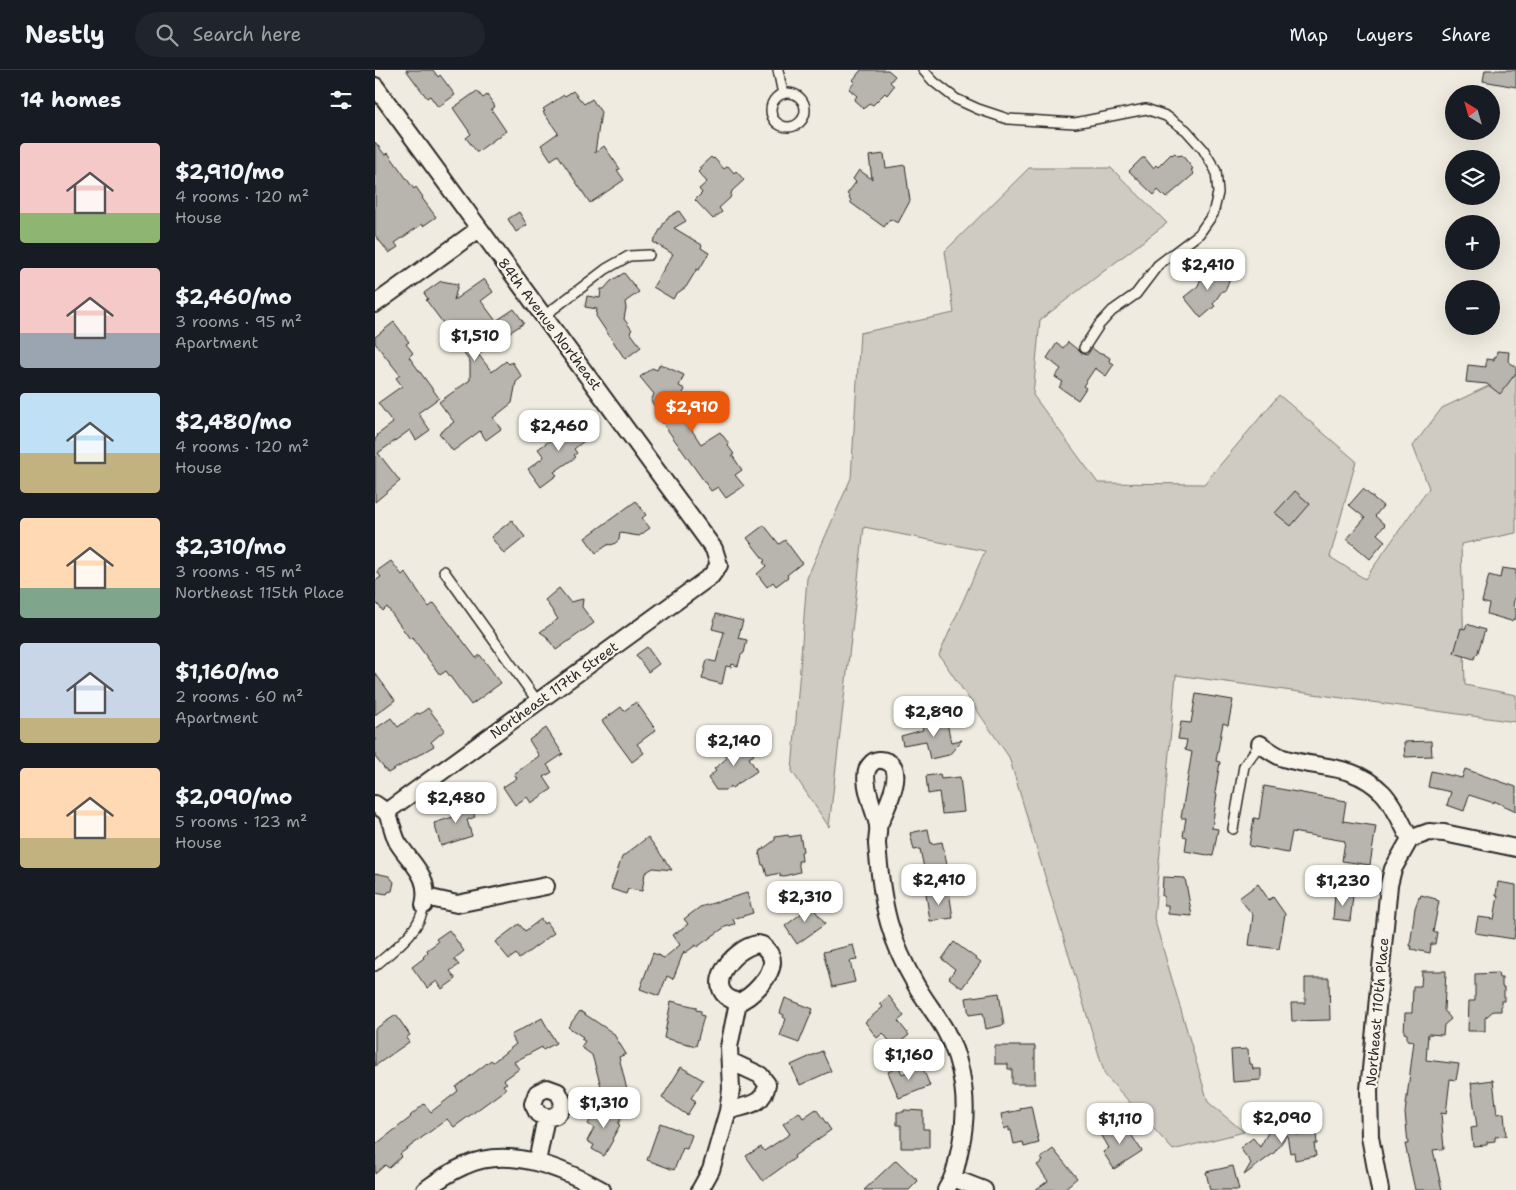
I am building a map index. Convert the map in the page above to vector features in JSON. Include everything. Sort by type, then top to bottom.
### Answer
[{"type":"street","name":"84th Avenue Northeast","points":[[375,86],[714,549],[719,565]]},
{"type":"street","points":[[375,304],[479,229]]},
{"type":"street","name":"Northeast 117th Street","points":[[381,808],[538,702],[711,576],[719,565]]},
{"type":"street","points":[[1260,744],[1283,758],[1350,771],[1370,781],[1397,812],[1410,839],[1429,832],[1444,833],[1516,848]]},
{"type":"street","points":[[381,808],[398,843],[420,872],[425,884],[425,901],[457,904],[546,886]]},
{"type":"street","points":[[878,827],[877,843],[889,922],[915,985],[945,1030],[957,1060],[964,1092],[965,1127],[950,1184],[984,1190]]},
{"type":"street","name":"Northeast 110th Place","points":[[1380,1190],[1370,1137],[1369,1090],[1389,886],[1393,869],[1410,839]]},
{"type":"street","points":[[700,1190],[711,1170],[728,1111],[731,1089],[729,1046],[738,1002]]},
{"type":"street","points":[[728,1111],[757,1102],[765,1095],[767,1084],[761,1075],[730,1061]]},
{"type":"street","points":[[537,1162],[546,1117]]},
{"type":"street","points":[[425,1190],[465,1165],[496,1157],[537,1162],[585,1180],[602,1190]]},
{"type":"lane","points":[[778,70],[783,94]]},
{"type":"lane","points":[[923,70],[934,82],[956,99],[1007,119],[1075,123],[1146,109],[1166,116],[1186,130],[1203,149],[1216,171],[1218,193],[1213,214],[1199,234],[1158,265],[1136,294],[1112,312],[1099,325],[1084,348]]},
{"type":"lane","points":[[544,316],[606,269],[629,256],[649,255]]},
{"type":"lane","points":[[444,571],[538,702]]},
{"type":"lane","points":[[1233,829],[1244,766],[1260,744]]},
{"type":"lane","points":[[375,966],[413,931],[423,912],[425,901]]},
{"type":"shaded area","points":[[1029,168],[1111,168],[1167,223],[1040,320],[1033,395],[1098,483],[1204,484],[1279,395],[1356,461],[1330,557],[1365,579],[1429,488],[1413,446],[1442,408],[1516,373],[1516,533],[1461,544],[1465,685],[1516,695],[1516,722],[1176,675],[1154,918],[1208,1102],[1244,1132],[1173,1150],[1105,1075],[1009,757],[939,655],[985,551],[864,527],[829,827],[792,771],[807,578],[851,478],[860,333],[954,313],[945,251]]},
{"type":"building","points":[[406,70],[433,70],[438,77],[440,75],[455,95],[438,107],[430,96],[427,98]]},
{"type":"building","points":[[861,70],[888,70],[895,76],[890,82],[894,86],[887,95],[885,93],[873,105],[869,103],[864,109],[854,100],[857,96],[849,89]]},
{"type":"building","points":[[1485,70],[1516,70],[1516,87],[1483,81]]},
{"type":"building","points":[[477,91],[483,98],[487,95],[495,106],[491,109],[506,131],[477,152],[466,138],[471,134],[453,108]]},
{"type":"building","points":[[573,91],[584,104],[592,99],[601,112],[595,153],[604,146],[620,169],[617,170],[624,180],[590,203],[558,155],[551,160],[541,145],[558,133],[543,112],[545,111],[543,109]]},
{"type":"building","points":[[375,142],[385,155],[388,153],[414,189],[416,187],[436,217],[423,226],[422,224],[395,243],[398,247],[389,253],[375,235]]},
{"type":"building","points":[[1175,153],[1178,156],[1182,155],[1193,169],[1191,170],[1194,174],[1166,198],[1158,190],[1154,195],[1129,171],[1142,158],[1145,158],[1153,168],[1156,165],[1158,167],[1171,154]]},
{"type":"building","points":[[884,154],[886,168],[905,165],[910,201],[898,223],[890,219],[884,227],[851,203],[850,196],[847,194],[856,182],[853,179],[859,170],[872,179],[869,156]]},
{"type":"building","points":[[711,157],[724,169],[728,166],[734,173],[736,171],[744,180],[732,191],[730,198],[719,208],[722,212],[713,219],[695,200],[702,193],[699,189],[707,182],[698,172],[701,169],[699,168]]},
{"type":"building","points":[[679,211],[686,221],[674,228],[702,245],[701,248],[709,253],[686,287],[676,294],[673,299],[653,287],[673,254],[653,242],[667,218]]},
{"type":"building","points":[[519,212],[527,225],[516,232],[508,219]]},
{"type":"building","points":[[1205,266],[1231,275],[1225,291],[1222,291],[1213,304],[1215,306],[1201,318],[1184,297],[1198,286]]},
{"type":"building","points":[[624,273],[639,292],[625,302],[624,319],[632,330],[630,332],[641,347],[625,359],[596,316],[597,309],[585,307],[587,296],[600,298],[601,289],[604,289],[611,281]]},
{"type":"building","points":[[484,279],[493,292],[481,301],[496,321],[514,309],[524,323],[478,354],[492,372],[506,361],[509,364],[512,362],[522,377],[516,382],[512,403],[493,418],[501,429],[486,440],[480,431],[453,451],[439,433],[454,422],[439,402],[470,380],[470,362],[462,351],[465,349],[448,325],[446,327],[426,300],[428,299],[424,293],[441,281],[458,284],[454,300]]},
{"type":"building","points":[[394,322],[409,342],[406,344],[413,353],[409,357],[439,398],[418,413],[430,430],[416,440],[410,430],[378,453],[400,481],[375,502],[375,439],[377,435],[393,423],[378,403],[402,386],[396,378],[400,375],[375,343],[375,337]]},
{"type":"building","points":[[1068,342],[1087,355],[1092,348],[1110,358],[1109,361],[1114,364],[1106,376],[1095,368],[1083,386],[1086,388],[1078,400],[1059,387],[1063,382],[1055,377],[1061,369],[1047,358],[1057,343],[1063,348]]},
{"type":"building","points":[[1497,351],[1509,352],[1508,361],[1516,367],[1516,373],[1500,394],[1487,384],[1466,382],[1468,365],[1486,367],[1486,359],[1494,360]]},
{"type":"building","points":[[660,364],[684,375],[679,386],[685,389],[680,400],[687,409],[681,414],[701,444],[720,432],[729,444],[728,446],[734,454],[732,455],[742,470],[735,475],[744,486],[726,498],[718,487],[711,491],[657,415],[659,413],[651,401],[654,394],[640,377],[652,368],[657,370]]},
{"type":"building","points":[[583,417],[591,429],[580,437],[584,441],[574,449],[577,453],[574,455],[576,457],[554,472],[557,475],[541,487],[528,469],[544,457],[538,449]]},
{"type":"building","points":[[1363,489],[1383,506],[1375,516],[1385,525],[1377,534],[1385,541],[1370,559],[1347,539],[1365,518],[1349,505]]},
{"type":"building","points":[[1295,491],[1310,504],[1291,526],[1275,513]]},
{"type":"building","points":[[636,501],[646,515],[642,518],[650,528],[639,536],[620,533],[619,540],[596,553],[585,538]]},
{"type":"building","points":[[512,520],[525,537],[504,554],[491,537]]},
{"type":"building","points":[[764,525],[779,544],[785,540],[802,563],[776,586],[773,582],[767,587],[757,574],[766,566],[763,562],[765,561],[747,538]]},
{"type":"building","points":[[391,561],[402,575],[405,572],[429,607],[434,603],[476,658],[480,655],[501,683],[471,705],[446,671],[440,675],[412,637],[410,639],[387,607],[383,611],[375,601],[375,581],[381,577],[377,571]]},
{"type":"building","points":[[1502,568],[1516,570],[1516,592],[1513,605],[1516,610],[1516,618],[1511,621],[1487,614],[1489,604],[1482,602],[1489,575],[1500,578]]},
{"type":"building","points":[[559,588],[570,602],[583,599],[582,607],[594,623],[556,650],[546,636],[540,632],[558,619],[545,600]]},
{"type":"building","points":[[716,614],[743,621],[738,638],[747,640],[738,666],[732,664],[731,667],[726,666],[722,684],[702,679],[707,660],[716,662],[724,632],[712,629]]},
{"type":"building","points":[[1467,624],[1485,630],[1474,659],[1454,653],[1461,628],[1465,629]]},
{"type":"building","points":[[647,647],[659,664],[648,672],[636,655]]},
{"type":"building","points":[[375,673],[395,700],[375,715]]},
{"type":"building","points":[[1196,694],[1233,700],[1228,725],[1223,723],[1216,761],[1220,762],[1212,828],[1218,829],[1213,856],[1185,851],[1187,837],[1183,836],[1186,818],[1181,818],[1192,752],[1185,750],[1187,740],[1178,739],[1181,722],[1191,723]]},
{"type":"building","points":[[636,702],[656,730],[637,744],[644,753],[632,762],[602,721],[621,707],[624,711]]},
{"type":"building","points":[[428,708],[445,730],[431,742],[434,746],[388,773],[375,757],[375,729],[391,718],[398,727],[417,713],[420,714]]},
{"type":"building","points":[[946,718],[951,742],[962,740],[949,755],[930,759],[926,741],[903,745],[901,736],[923,730],[921,723]]},
{"type":"building","points":[[546,728],[563,754],[547,765],[552,772],[544,777],[552,789],[531,803],[527,797],[515,805],[503,787],[517,778],[514,774],[539,756],[529,740]]},
{"type":"building","points":[[742,739],[754,755],[749,758],[757,771],[732,788],[731,786],[726,790],[716,790],[708,778],[716,771],[714,769],[727,758],[724,750],[736,740],[738,743]]},
{"type":"building","points":[[1431,741],[1432,756],[1405,757],[1404,742]]},
{"type":"building","points":[[1465,769],[1516,787],[1516,811],[1494,801],[1494,803],[1469,795],[1464,811],[1447,805],[1451,792],[1428,787],[1431,771],[1462,778]]},
{"type":"building","points":[[940,774],[941,779],[960,777],[964,812],[942,814],[939,792],[928,794],[926,776]]},
{"type":"building","points":[[1264,786],[1346,801],[1343,821],[1376,826],[1370,865],[1342,861],[1345,841],[1292,832],[1288,853],[1249,846],[1254,818],[1259,819]]},
{"type":"building","points":[[469,800],[475,817],[467,820],[472,836],[441,846],[434,823],[453,817],[450,806]]},
{"type":"building","points":[[928,829],[931,844],[942,842],[948,869],[925,873],[920,849],[914,850],[910,833]]},
{"type":"building","points":[[788,835],[789,837],[800,835],[803,851],[801,852],[802,861],[798,861],[800,872],[780,877],[780,873],[767,876],[759,852],[775,840],[775,837]]},
{"type":"building","points":[[648,837],[672,870],[653,868],[645,873],[642,891],[628,889],[626,894],[611,889],[622,857]]},
{"type":"building","points":[[375,873],[389,876],[394,882],[392,891],[387,894],[375,892]]},
{"type":"building","points":[[1163,877],[1185,878],[1192,916],[1168,914],[1168,905],[1164,905],[1164,896],[1162,896]]},
{"type":"building","points":[[1498,882],[1516,885],[1514,939],[1475,933],[1478,917],[1494,919],[1498,896],[1496,895]]},
{"type":"building","points":[[1258,884],[1269,900],[1273,897],[1285,914],[1279,949],[1249,945],[1253,915],[1239,898]]},
{"type":"building","points":[[949,891],[953,918],[930,921],[926,894]]},
{"type":"building","points":[[747,893],[753,913],[733,919],[735,924],[725,927],[697,947],[696,945],[685,953],[684,951],[673,979],[667,976],[659,996],[640,989],[653,953],[664,958],[680,945],[673,935],[688,924],[684,919],[700,907]]},
{"type":"building","points":[[1335,894],[1353,896],[1350,921],[1333,919]]},
{"type":"building","points":[[1421,895],[1439,901],[1433,932],[1437,932],[1435,944],[1431,944],[1430,953],[1411,949],[1412,946],[1410,946],[1415,908]]},
{"type":"building","points":[[808,901],[825,924],[797,944],[785,926],[802,913],[799,908]]},
{"type":"building","points":[[541,919],[544,924],[546,922],[554,933],[519,959],[516,954],[509,959],[495,942],[519,924],[525,931]]},
{"type":"building","points":[[449,930],[464,951],[454,959],[459,965],[450,971],[456,979],[442,989],[437,981],[427,988],[412,967],[424,958],[428,952],[427,950],[438,942],[436,939]]},
{"type":"building","points":[[954,942],[981,962],[962,988],[949,978],[955,969],[942,959]]},
{"type":"building","points":[[853,945],[857,960],[850,961],[855,982],[832,987],[823,952]]},
{"type":"building","points":[[1422,971],[1446,971],[1444,1010],[1451,1019],[1444,1025],[1443,1035],[1428,1034],[1426,1060],[1459,1064],[1456,1080],[1450,1079],[1446,1114],[1441,1113],[1444,1149],[1433,1150],[1442,1190],[1415,1190],[1405,1144],[1408,1144],[1405,1113],[1414,1041],[1407,1040],[1407,1034],[1404,1033],[1405,1013],[1412,1013],[1413,986],[1421,986]]},
{"type":"building","points":[[1498,973],[1499,978],[1502,978],[1502,987],[1504,987],[1504,1001],[1501,1001],[1501,1011],[1493,1011],[1485,1018],[1485,1031],[1468,1031],[1469,1001],[1475,1001],[1475,974]]},
{"type":"building","points":[[1305,978],[1329,978],[1330,1020],[1292,1021],[1291,1003],[1305,1003]]},
{"type":"building","points":[[999,993],[1004,1025],[986,1029],[983,1013],[969,1015],[966,998]]},
{"type":"building","points":[[889,996],[904,1016],[898,1021],[909,1035],[894,1047],[883,1033],[877,1038],[865,1022],[883,1007],[880,1004]]},
{"type":"building","points":[[785,998],[813,1009],[799,1043],[780,1036],[786,1019],[780,1013]]},
{"type":"building","points":[[671,1001],[696,1007],[696,1010],[701,1011],[701,1015],[704,1016],[696,1046],[664,1038]]},
{"type":"building","points":[[580,1011],[613,1033],[626,1054],[619,1057],[628,1094],[605,1100],[592,1055],[581,1047],[585,1041],[581,1039],[583,1037],[568,1027]]},
{"type":"building","points":[[396,1015],[410,1035],[406,1038],[409,1042],[375,1066],[375,1029]]},
{"type":"building","points":[[542,1018],[556,1043],[543,1050],[542,1047],[514,1062],[519,1069],[504,1080],[507,1083],[503,1085],[506,1089],[454,1127],[447,1119],[400,1154],[402,1156],[389,1168],[385,1165],[375,1174],[375,1145],[411,1117],[424,1104],[431,1112],[458,1091],[456,1087],[491,1060],[493,1062],[516,1044],[511,1035]]},
{"type":"building","points":[[995,1046],[1035,1046],[1035,1084],[1012,1084],[1012,1069],[1008,1069],[1008,1064],[995,1064]]},
{"type":"building","points":[[1248,1049],[1249,1064],[1252,1064],[1253,1069],[1261,1069],[1261,1080],[1233,1082],[1231,1050]]},
{"type":"building","points":[[822,1051],[831,1071],[800,1085],[791,1065]]},
{"type":"building","points":[[922,1066],[930,1086],[899,1098],[888,1072],[899,1067],[902,1074]]},
{"type":"building","points":[[681,1067],[703,1080],[691,1098],[696,1101],[687,1115],[662,1098]]},
{"type":"building","points":[[1493,1080],[1497,1114],[1504,1113],[1506,1136],[1495,1137],[1495,1141],[1487,1142],[1487,1145],[1473,1146],[1471,1128],[1477,1127],[1471,1083]]},
{"type":"building","points":[[606,1102],[624,1112],[618,1124],[620,1125],[604,1156],[592,1149],[594,1145],[587,1141],[594,1128],[588,1124],[596,1111],[611,1120]]},
{"type":"building","points":[[1031,1106],[1039,1143],[1024,1147],[1023,1142],[1014,1144],[1009,1127],[1004,1129],[1001,1114]]},
{"type":"building","points":[[816,1109],[831,1130],[763,1181],[746,1156],[761,1147],[764,1151],[790,1134],[783,1124],[799,1112],[803,1118]]},
{"type":"building","points":[[904,1110],[923,1111],[923,1129],[929,1129],[929,1148],[901,1148],[901,1125],[897,1125],[897,1112],[904,1112]]},
{"type":"building","points":[[1122,1121],[1142,1151],[1114,1169],[1103,1152],[1109,1148],[1101,1134]]},
{"type":"building","points":[[1274,1122],[1298,1135],[1297,1124],[1310,1122],[1311,1126],[1315,1125],[1317,1144],[1314,1144],[1316,1156],[1295,1160],[1294,1152],[1290,1153],[1287,1135],[1274,1153],[1244,1175],[1251,1163],[1240,1148],[1253,1138],[1260,1147]]},
{"type":"building","points":[[660,1123],[692,1135],[687,1149],[683,1148],[674,1170],[647,1160]]},
{"type":"building","points":[[1053,1149],[1077,1178],[1063,1190],[1035,1190],[1048,1181],[1037,1165],[1043,1161],[1041,1158]]},
{"type":"building","points":[[896,1160],[918,1181],[909,1190],[864,1190]]},
{"type":"building","points":[[1233,1166],[1239,1190],[1210,1190],[1206,1172]]}]
